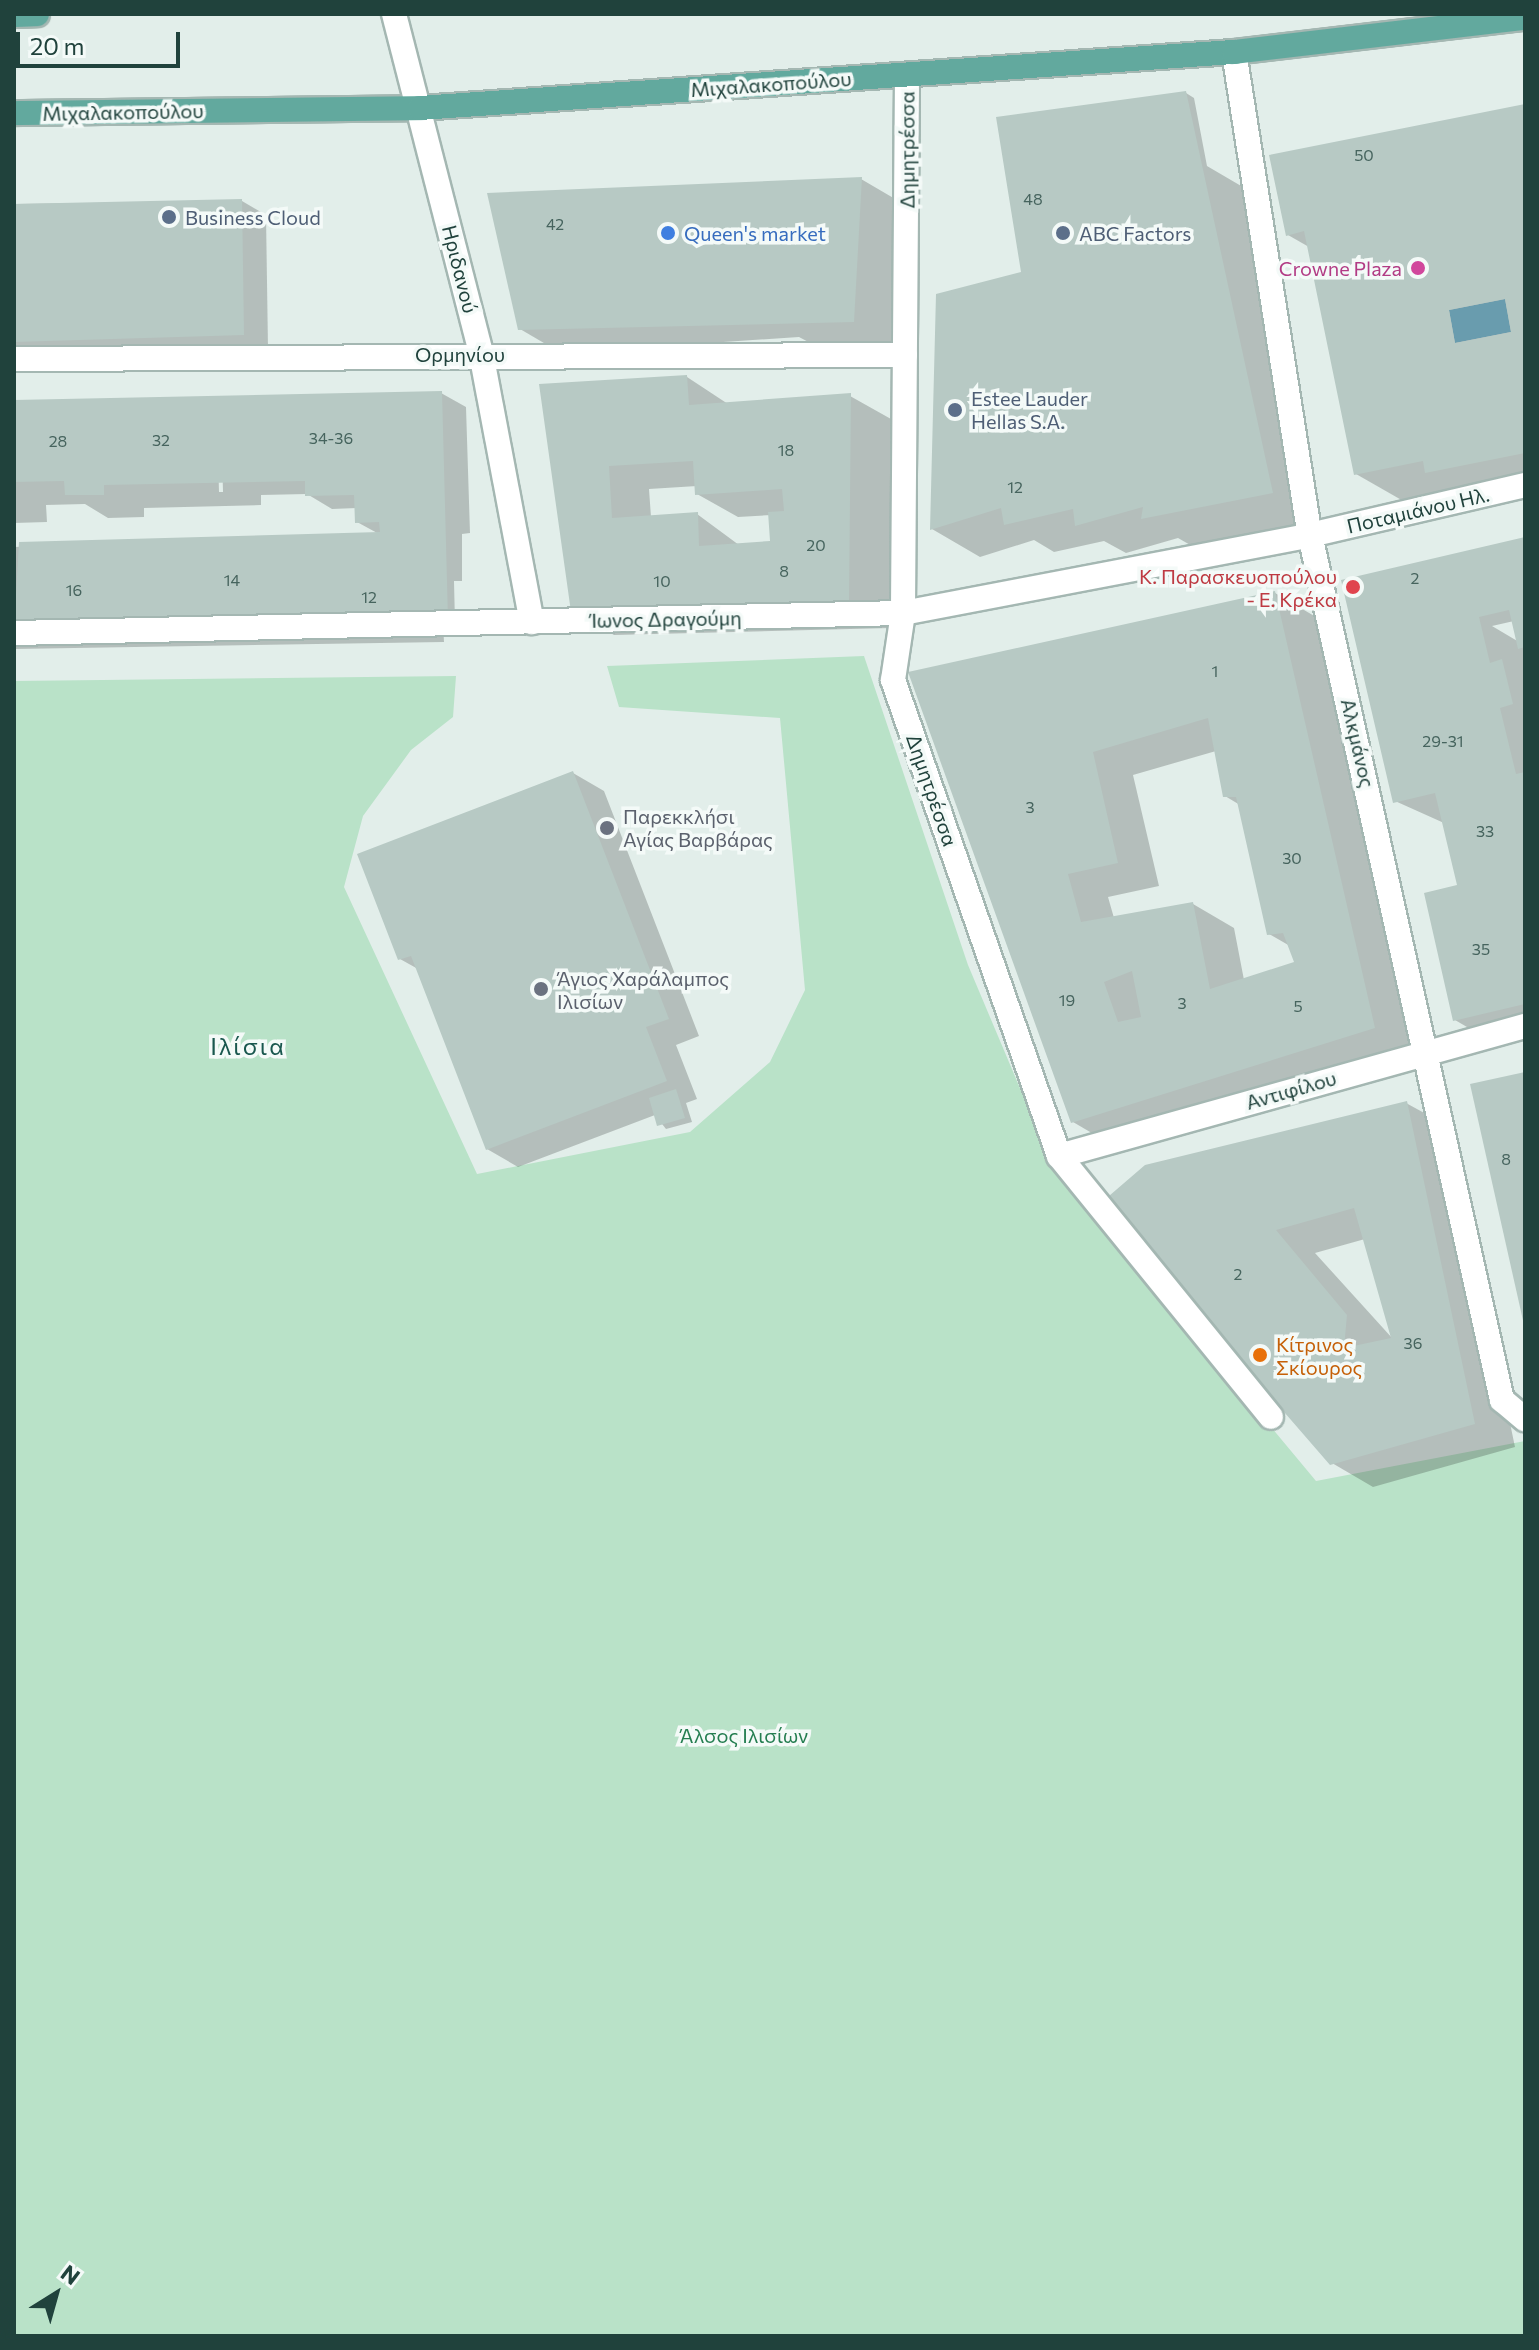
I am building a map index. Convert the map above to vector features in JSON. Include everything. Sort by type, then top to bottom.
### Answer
[{"type":"main road","points":[[14,15],[37,14]]},
{"type":"main road","name":"Μιχαλακοπούλου","points":[[14,113],[420,108],[1234,52],[1525,18]]},
{"type":"street","name":"Ηριδανού","points":[[394,14],[481,353],[532,622]]},
{"type":"street","name":"Αλκμάνος","points":[[1234,52],[1310,535],[1428,1051],[1502,1400],[1525,1419]]},
{"type":"street","name":"Δημητρέσσα","points":[[907,75],[903,613],[893,680],[1059,1156],[1271,1417]]},
{"type":"street","name":"Ορμηνίου","points":[[14,359],[481,353],[905,355]]},
{"type":"street","name":"Ποταμιάνου Ηλ.","points":[[1310,535],[1525,485]]},
{"type":"street","name":"Ίωνος Δραγούμη","points":[[14,633],[903,613],[1310,535]]},
{"type":"street","name":"Αντιφίλου","points":[[1059,1156],[1525,1026]]},
{"type":"green space","name":"Άλσος Ιλισίων","points":[[864,656],[968,965],[1052,1164],[1316,1481],[1525,1441],[1525,2336],[14,2336],[14,681],[456,676],[453,717],[411,750],[363,816],[344,887],[477,1174],[690,1132],[770,1062],[805,990],[780,718],[619,707],[607,666]]},
{"type":"water","points":[[1505,299],[1511,332],[1455,343],[1449,310]]},
{"type":"building","points":[[1186,91],[1273,493],[1141,519],[1143,507],[1075,526],[1073,509],[1004,525],[1001,508],[930,530],[936,294],[1021,272],[996,117]]},
{"type":"building","name":"Crowne Plaza","points":[[1525,104],[1525,453],[1425,473],[1423,461],[1354,475],[1304,231],[1286,236],[1269,155]],"holes":[[[1505,299],[1511,332],[1455,343],[1449,310]]]},
{"type":"building","points":[[862,177],[854,322],[518,330],[487,193]]},
{"type":"building","points":[[242,199],[244,335],[14,342],[14,204]]},
{"type":"building","points":[[687,375],[689,405],[851,393],[849,605],[571,612],[539,384]],"holes":[[[693,461],[695,495],[782,489],[784,511],[768,512],[770,541],[699,546],[698,512],[612,518],[609,466]]]},
{"type":"building","points":[[442,391],[448,619],[14,629],[19,542],[380,532],[379,522],[355,523],[354,495],[305,496],[305,481],[104,485],[104,495],[65,495],[64,481],[14,482],[14,400]]},
{"type":"building","points":[[1525,537],[1525,647],[1518,649],[1509,610],[1479,617],[1490,663],[1502,659],[1513,704],[1500,708],[1516,774],[1525,772],[1525,1004],[1453,1021],[1424,893],[1457,885],[1435,793],[1393,803],[1341,580]]},
{"type":"building","points":[[1275,591],[1375,1028],[1071,1123],[908,672]],"holes":[[[1208,718],[1223,797],[1236,797],[1267,935],[1283,933],[1294,962],[1210,989],[1193,902],[1081,922],[1068,874],[1118,863],[1093,752]],[[1132,971],[1141,1017],[1118,1022],[1104,982]]]},
{"type":"building","name":"Άγιος Χαράλαμπος Ιλισίων","points":[[573,771],[669,1019],[646,1027],[667,1081],[486,1150],[411,956],[398,960],[357,854]]},
{"type":"building","points":[[1525,1072],[1525,1325],[1524,1325],[1470,1084]]},
{"type":"building","points":[[676,1089],[685,1118],[657,1126],[649,1098]]},
{"type":"building","points":[[1407,1101],[1475,1424],[1330,1465],[1102,1202],[1145,1165]],"holes":[[[1354,1208],[1391,1338],[1344,1348],[1347,1315],[1276,1230]]]},
{"type":"place","name":"Business Cloud","points":[[169,217]]},
{"type":"place","name":"Queen's market","points":[[668,233]]},
{"type":"place","name":"ABC Factors","points":[[1063,233]]},
{"type":"place","name":"Crowne Plaza","points":[[1418,268]]},
{"type":"place","name":"Estee Lauder Hellas S.A.","points":[[955,410]]},
{"type":"place","name":"Κ. Παρασκευοπούλου - Ε. Κρέκα","points":[[1353,587]]},
{"type":"place","name":"Παρεκκλήσι Αγίας Βαρβάρας","points":[[607,828]]},
{"type":"place","name":"Άγιος Χαράλαμπος Ιλισίων","points":[[541,989]]},
{"type":"place","name":"Κίτρινος Σκίουρος","points":[[1260,1355]]},
{"type":"district","name":"Iλίσια","points":[[248,1046]]}]
